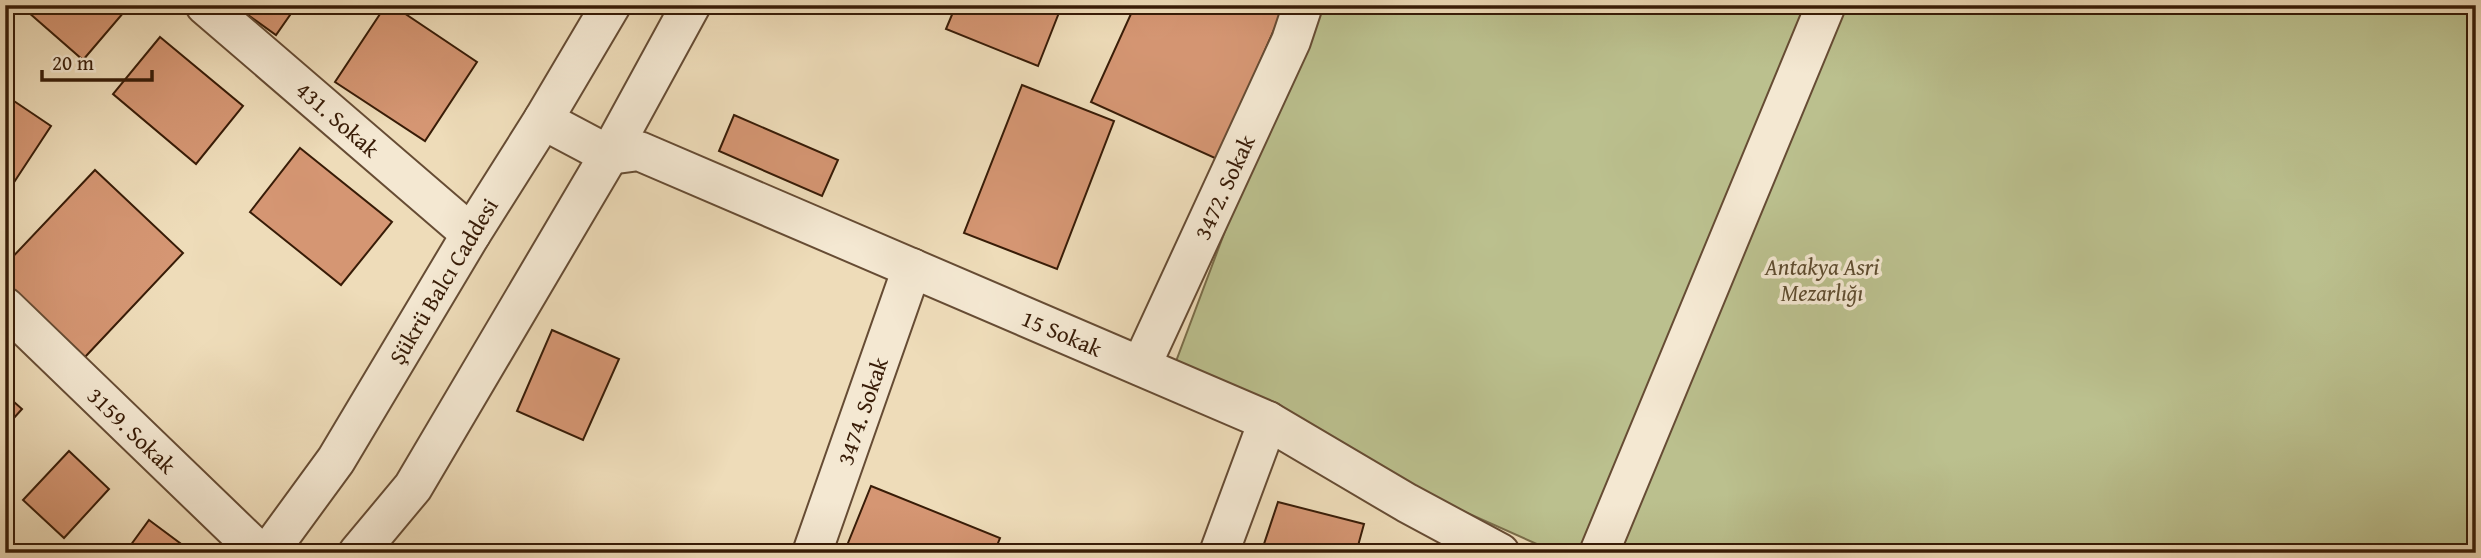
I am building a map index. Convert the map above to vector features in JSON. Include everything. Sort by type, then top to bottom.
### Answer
[{"type":"street","name":"431. Sokak","points":[[205,5],[471,233]]},
{"type":"street","name":"Şükrü Balcı Caddesi","points":[[268,553],[336,460],[611,5]]},
{"type":"street","points":[[358,553],[413,487],[608,155],[691,5]]},
{"type":"street","name":"3472. Sokak","points":[[1141,366],[1291,41],[1303,5]]},
{"type":"street","points":[[1599,553],[1826,5]]},
{"type":"street","points":[[543,120],[608,155]]},
{"type":"street","name":"15 Sokak","points":[[608,155],[639,151],[1268,421],[1406,503],[1500,553]]},
{"type":"street","name":"3474. Sokak","points":[[812,553],[912,268]]},
{"type":"street","name":"3159. Sokak","points":[[5,307],[260,553]]},
{"type":"street","points":[[1219,553],[1268,421]]},
{"type":"green space","name":"Antakya Asri Mezarlığı","points":[[1310,5],[2476,5],[2476,553],[1557,553],[1169,380]]},
{"type":"building","points":[[20,5],[130,5],[83,60]]},
{"type":"building","points":[[234,5],[297,5],[276,35]]},
{"type":"building","points":[[386,5],[392,5],[477,62],[425,141],[335,82]]},
{"type":"building","points":[[956,5],[1062,5],[1038,66],[946,29]]},
{"type":"building","points":[[1135,5],[1285,5],[1217,159],[1091,102]]},
{"type":"building","points":[[160,37],[243,106],[196,164],[113,94]]},
{"type":"building","points":[[1022,85],[1114,121],[1057,269],[964,233]]},
{"type":"building","points":[[5,95],[51,126],[5,196]]},
{"type":"building","points":[[734,115],[838,160],[822,196],[719,151]]},
{"type":"building","points":[[300,148],[392,222],[341,285],[250,212]]},
{"type":"building","points":[[95,170],[183,253],[85,357],[5,282],[5,265]]},
{"type":"building","points":[[552,330],[619,359],[583,440],[517,411]]},
{"type":"building","points":[[5,394],[22,409],[5,428]]},
{"type":"building","points":[[69,451],[109,489],[64,538],[23,500]]},
{"type":"building","points":[[871,486],[1000,538],[994,553],[844,553]]},
{"type":"building","points":[[1278,502],[1364,524],[1356,553],[1261,553]]},
{"type":"building","points":[[149,520],[192,552],[192,553],[125,553]]}]
